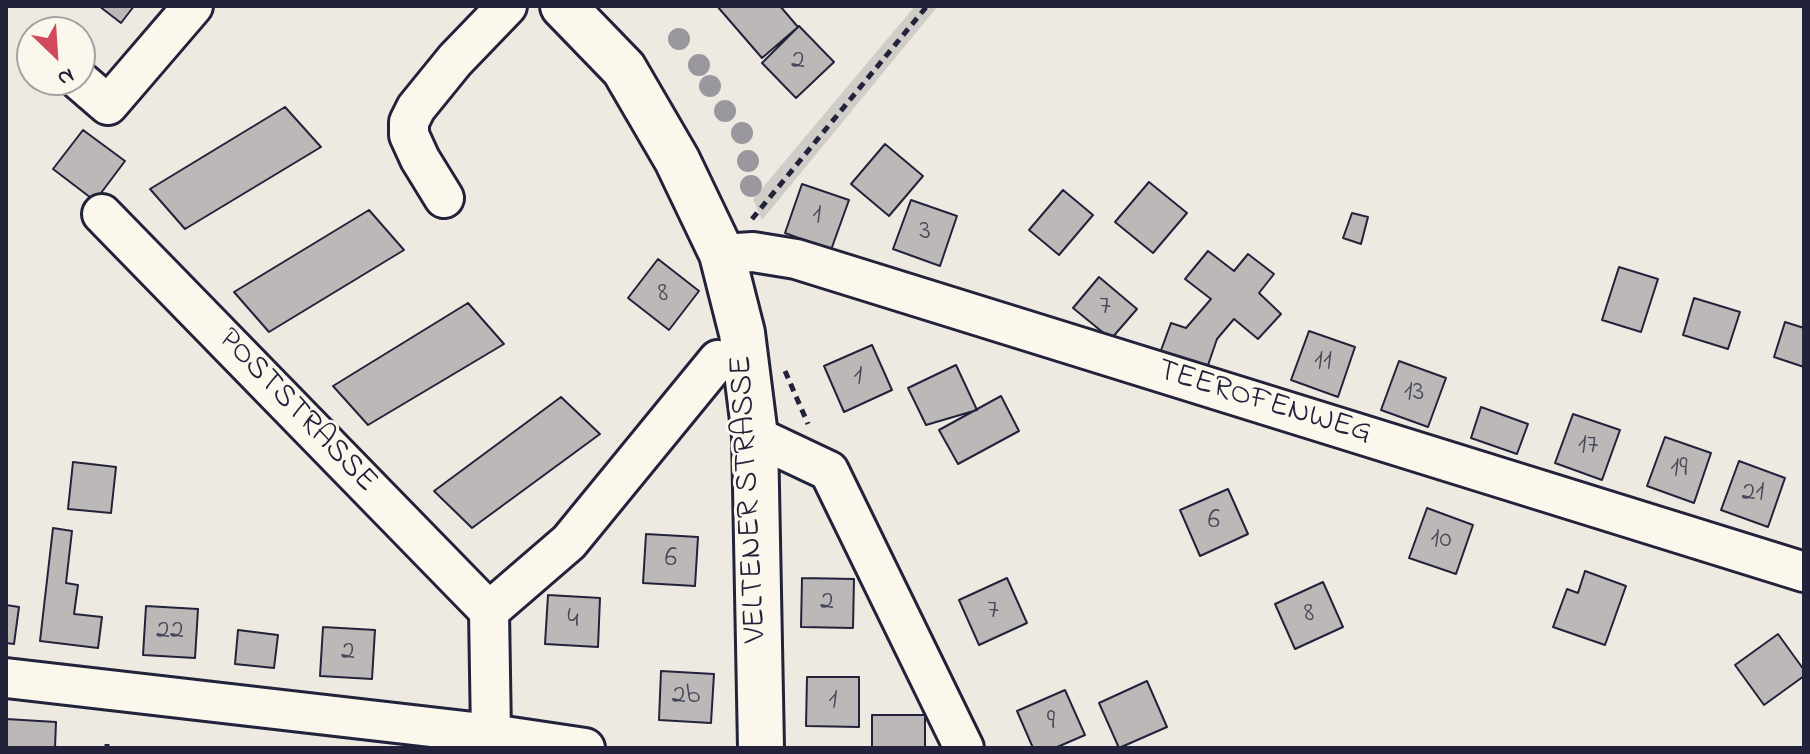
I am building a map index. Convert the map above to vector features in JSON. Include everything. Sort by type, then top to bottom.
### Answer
[{"type":"main road","name":"VELTENER STRASSE","points":[[563,6],[624,69],[677,160],[734,239],[755,436],[761,748]]},
{"type":"street","points":[[96,95],[108,105],[193,6]]},
{"type":"street","points":[[444,198],[420,159],[409,135],[409,122],[416,108],[455,60],[507,6]]},
{"type":"street","name":"POSTSTRASSE","points":[[102,214],[489,611]]},
{"type":"street","name":"TEEROFENWEG","points":[[734,239],[753,252],[796,259],[1804,572]]},
{"type":"street","points":[[491,734],[489,611],[569,542],[718,360]]},
{"type":"street","points":[[755,436],[829,471],[964,748]]},
{"type":"street","points":[[6,678],[491,734],[585,748]]},
{"type":"path","points":[[734,239],[761,211],[927,6]]},
{"type":"path","points":[[782,365],[829,471]]},
{"type":"shaded area","points":[[915,6],[938,6],[762,220],[753,199]]},
{"type":"building","points":[[99,6],[134,6],[121,23]]},
{"type":"building","points":[[717,6],[780,6],[798,27],[762,58]]},
{"type":"building","points":[[799,26],[834,62],[796,98],[762,63]]},
{"type":"building","points":[[285,107],[321,147],[185,229],[150,189]]},
{"type":"building","points":[[83,130],[125,161],[95,201],[53,169]]},
{"type":"building","points":[[885,144],[923,176],[889,216],[851,184]]},
{"type":"building","points":[[1149,182],[1187,213],[1153,253],[1115,222]]},
{"type":"building","points":[[802,184],[849,200],[831,250],[785,233]]},
{"type":"building","points":[[1063,190],[1093,215],[1059,255],[1029,230]]},
{"type":"building","points":[[911,200],[957,216],[940,266],[893,249]]},
{"type":"building","points":[[369,210],[404,250],[269,332],[234,292]]},
{"type":"building","points":[[1352,213],[1368,217],[1361,244],[1343,238]]},
{"type":"building","points":[[1208,251],[1234,271],[1248,254],[1274,274],[1259,293],[1281,314],[1258,339],[1234,319],[1217,339],[1207,368],[1160,353],[1171,323],[1186,328],[1211,299],[1185,279]]},
{"type":"building","points":[[658,259],[699,291],[669,330],[628,298]]},
{"type":"building","points":[[1619,267],[1658,279],[1641,332],[1602,320]]},
{"type":"building","points":[[1099,277],[1137,309],[1111,339],[1073,308]]},
{"type":"building","points":[[1694,298],[1740,312],[1728,349],[1683,335]]},
{"type":"building","points":[[468,303],[504,344],[368,425],[333,386]]},
{"type":"building","points":[[1785,322],[1804,328],[1804,367],[1774,357]]},
{"type":"building","points":[[1309,331],[1355,347],[1338,397],[1291,380]]},
{"type":"building","points":[[872,345],[892,390],[844,412],[824,366]]},
{"type":"building","points":[[1399,361],[1446,378],[1428,427],[1381,410]]},
{"type":"building","points":[[956,365],[977,410],[926,425],[908,388]]},
{"type":"building","points":[[1001,396],[1019,431],[958,464],[939,430]]},
{"type":"building","points":[[561,397],[600,434],[472,528],[434,491]]},
{"type":"building","points":[[1481,407],[1528,424],[1517,454],[1471,438]]},
{"type":"building","points":[[1573,414],[1620,430],[1602,480],[1555,463]]},
{"type":"building","points":[[1665,437],[1711,453],[1694,503],[1647,486]]},
{"type":"building","points":[[1739,461],[1785,478],[1768,527],[1721,510]]},
{"type":"building","points":[[73,462],[116,467],[111,513],[68,509]]},
{"type":"building","points":[[1228,489],[1248,534],[1200,556],[1180,510]]},
{"type":"building","points":[[1427,508],[1473,525],[1456,574],[1409,558]]},
{"type":"building","points":[[53,528],[72,531],[66,583],[78,585],[74,614],[102,617],[98,648],[40,641]]},
{"type":"building","points":[[646,534],[698,537],[695,586],[643,583]]},
{"type":"building","points":[[1585,571],[1626,586],[1605,645],[1553,627],[1567,589],[1578,593]]},
{"type":"building","points":[[802,578],[854,579],[853,628],[801,627]]},
{"type":"building","points":[[1007,578],[1027,623],[979,645],[959,600]]},
{"type":"building","points":[[1323,582],[1343,627],[1295,649],[1275,604]]},
{"type":"building","points":[[548,595],[600,598],[598,647],[545,644]]},
{"type":"building","points":[[6,605],[19,607],[14,644],[6,643]]},
{"type":"building","points":[[146,606],[198,609],[195,658],[143,655]]},
{"type":"building","points":[[323,627],[375,630],[372,679],[320,676]]},
{"type":"building","points":[[238,630],[278,635],[274,668],[235,664]]},
{"type":"building","points":[[1778,634],[1804,670],[1804,676],[1764,705],[1735,665]]},
{"type":"building","points":[[661,671],[714,674],[711,723],[659,720]]},
{"type":"building","points":[[807,677],[859,677],[859,727],[806,726]]},
{"type":"building","points":[[1147,681],[1167,727],[1119,748],[1099,703]]},
{"type":"building","points":[[1065,690],[1085,735],[1055,748],[1033,748],[1017,711]]},
{"type":"building","points":[[872,715],[925,715],[925,748],[872,748]]},
{"type":"building","points":[[6,719],[56,722],[55,748],[6,748]]}]
